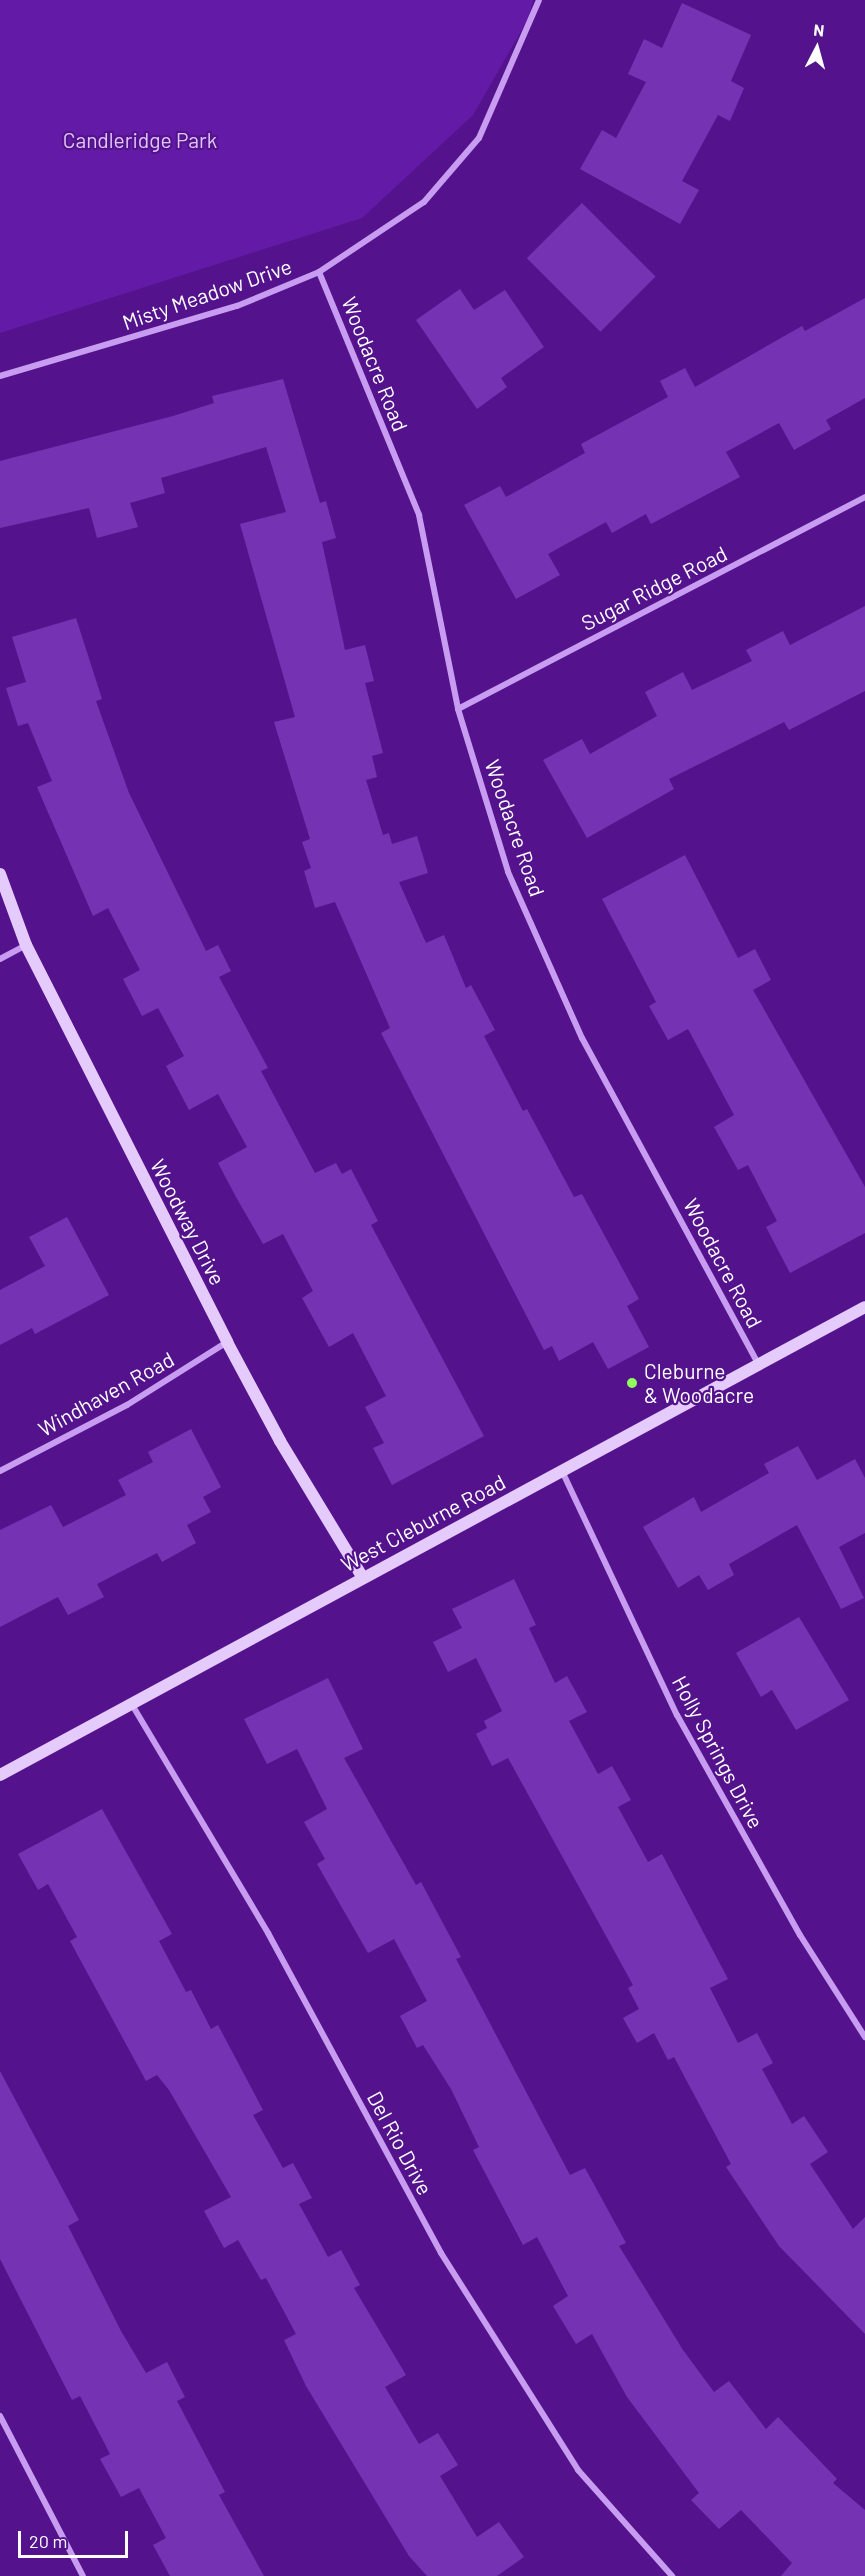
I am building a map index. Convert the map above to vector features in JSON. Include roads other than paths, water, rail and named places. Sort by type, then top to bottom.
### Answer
[{"type":"street","name":"Misty Meadow Drive","points":[[0,376],[237,306],[319,272],[424,202],[479,138],[539,0]]},
{"type":"street","name":"Woodacre Road","points":[[319,272],[419,515],[458,709],[508,872],[582,1038],[759,1365]]},
{"type":"street","name":"Sugar Ridge Road","points":[[458,709],[865,497]]},
{"type":"street","name":"Woodway Drive","points":[[0,874],[26,945],[227,1342],[280,1441],[363,1578]]},
{"type":"street","points":[[0,959],[26,945]]},
{"type":"street","name":"West Cleburne Road","points":[[0,1775],[865,1308]]},
{"type":"street","name":"Windhaven Road","points":[[0,1471],[127,1406],[227,1342]]},
{"type":"street","name":"Holly Springs Drive","points":[[562,1471],[677,1715],[801,1935],[865,2037]]},
{"type":"street","name":"Del Rio Drive","points":[[131,1703],[268,1933],[441,2253],[579,2470],[672,2576]]},
{"type":"street","points":[[0,2416],[83,2576]]},
{"type":"place","name":"Cleburne & Woodacre","points":[[632,1383]]},
{"type":"park label","name":"Candleridge Park","points":[[140,140]]}]
